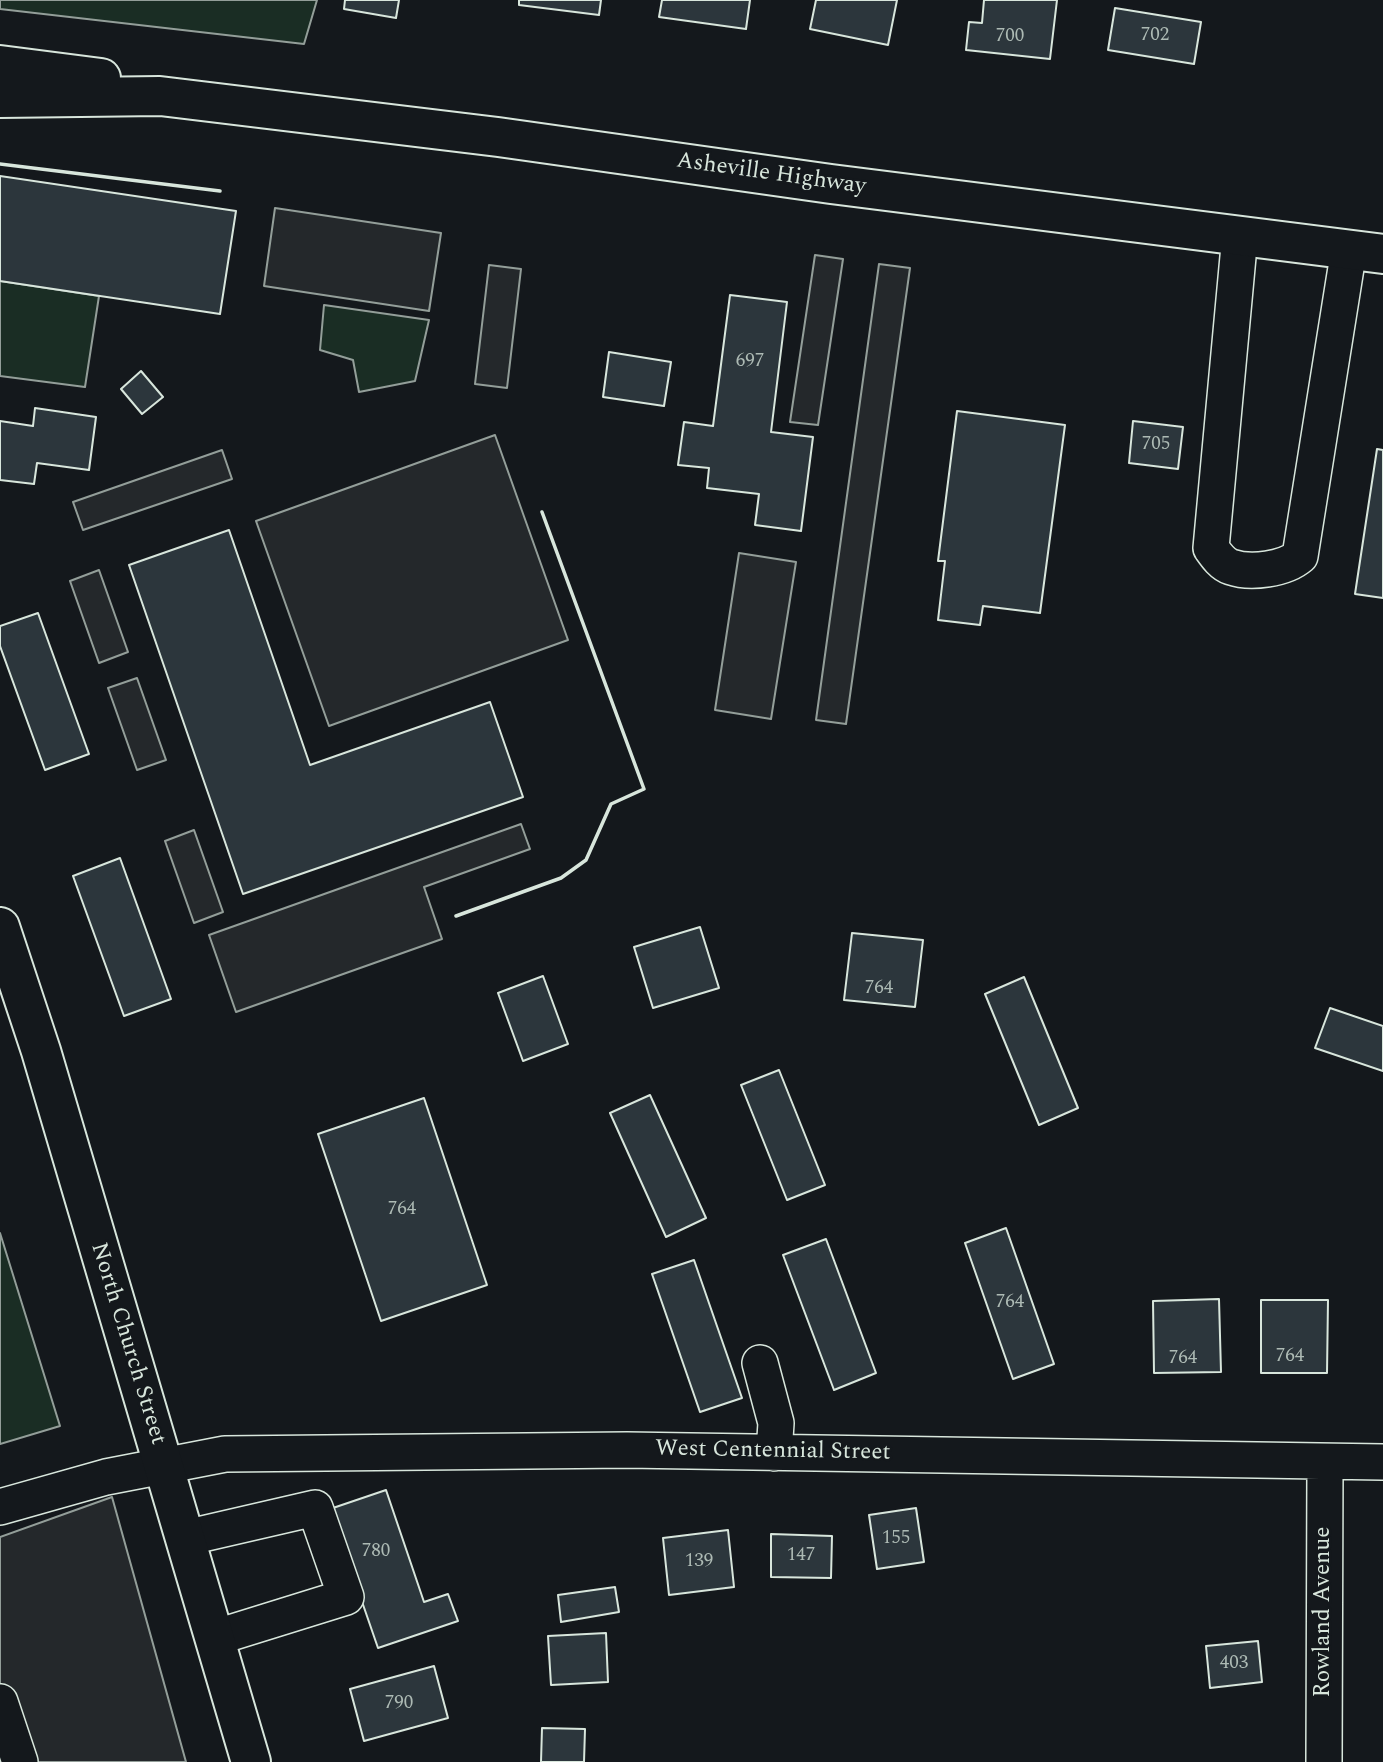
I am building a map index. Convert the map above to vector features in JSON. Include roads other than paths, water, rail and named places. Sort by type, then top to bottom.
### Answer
[{"type":"main road","name":"Asheville Highway","points":[[0,65],[90,75],[160,96]]},
{"type":"main road","name":"Asheville Highway","points":[[0,99],[160,96],[498,137],[831,184],[1366,252]]},
{"type":"main road","name":"North Church Street","points":[[0,927],[41,1051],[251,1762]]},
{"type":"street","points":[[1240,235],[1211,548],[1219,559],[1232,568],[1275,569],[1291,564],[1300,556],[1366,252]]},
{"type":"street","points":[[760,1363],[776,1423],[774,1453]]},
{"type":"street","name":"West Centennial Street","points":[[0,1507],[106,1477],[225,1454],[627,1450],[1383,1462]]},
{"type":"street","points":[[214,1639],[346,1597],[298,1454]]},
{"type":"street","name":"Rowland Avenue","points":[[1324,1762],[1325,1462]]},
{"type":"street","points":[[185,1538],[315,1508]]},
{"type":"street","points":[[0,1702],[20,1762]]}]
